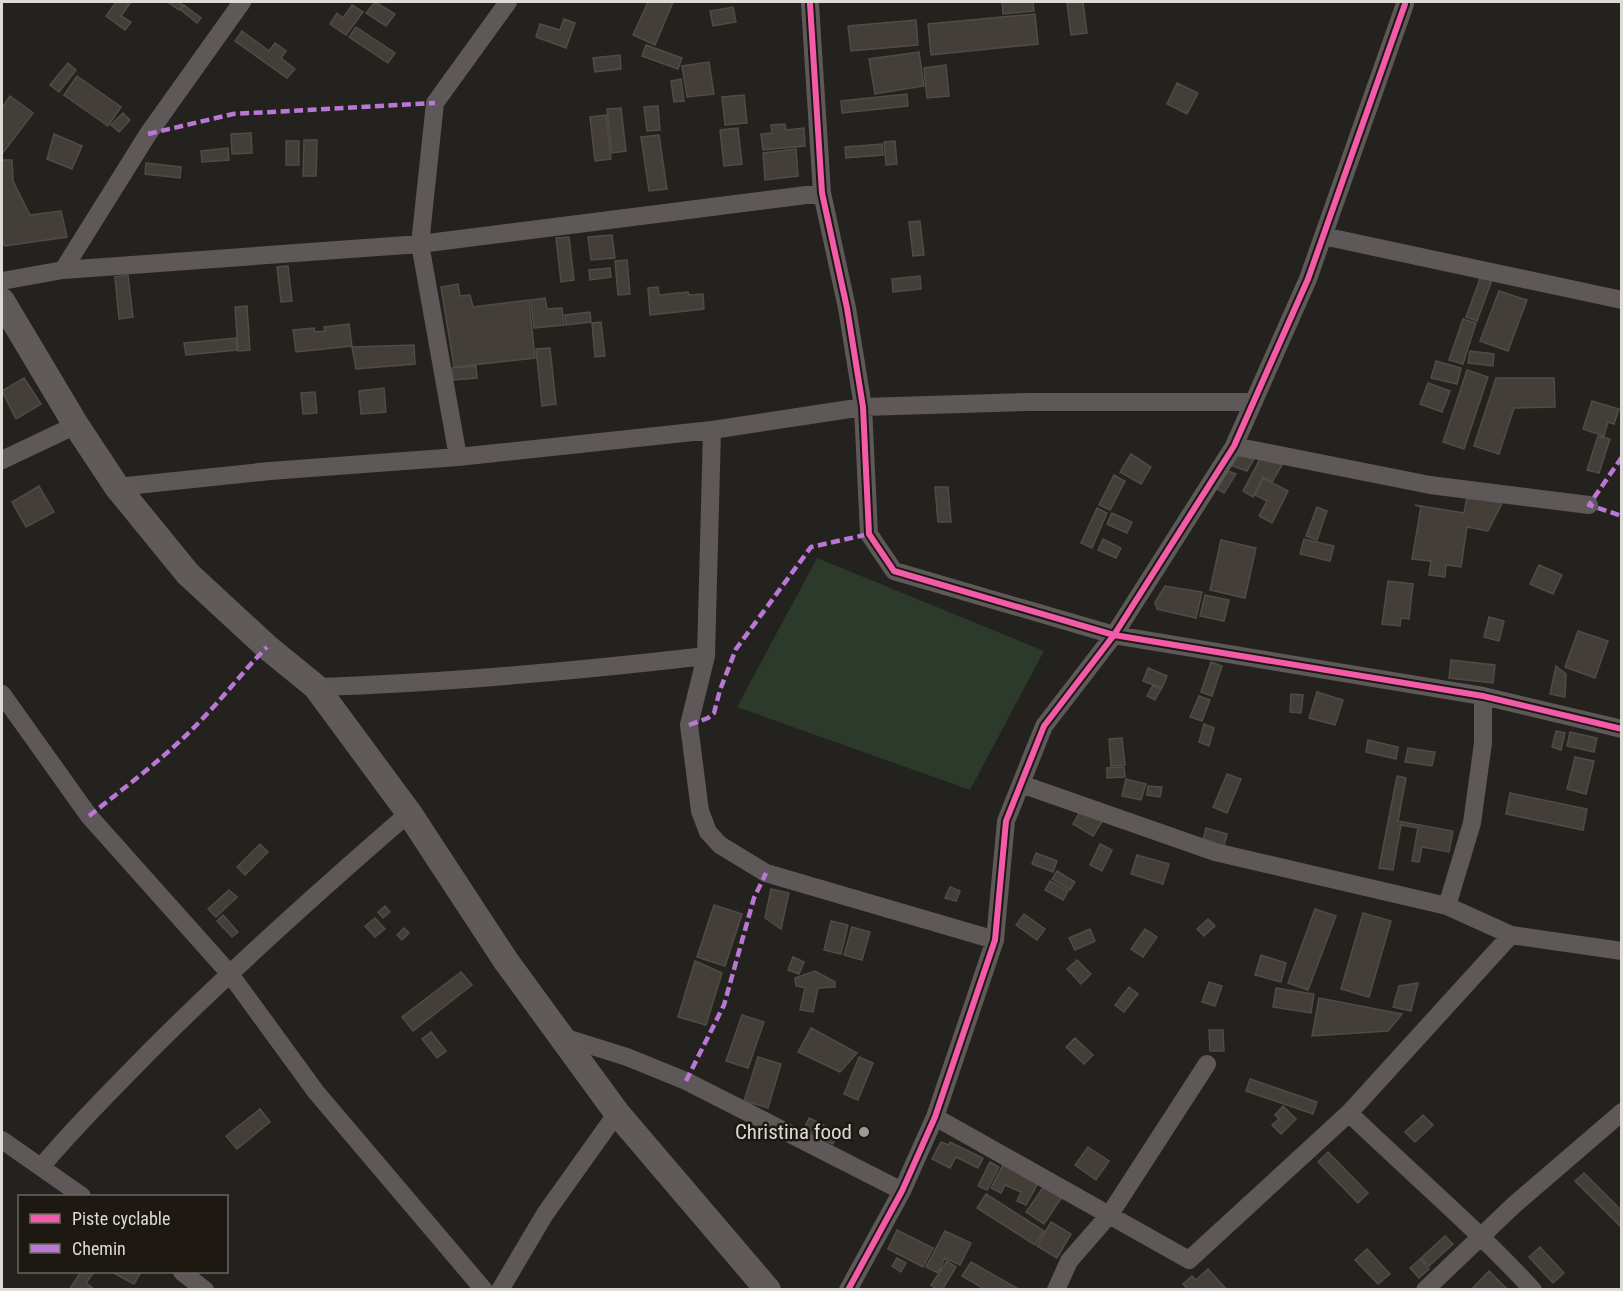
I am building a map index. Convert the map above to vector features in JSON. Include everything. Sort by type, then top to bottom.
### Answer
[{"type":"street","points":[[63,270],[148,134],[242,2]]},
{"type":"street","points":[[458,457],[420,244],[435,103],[508,2]]},
{"type":"street","points":[[813,2],[822,193],[847,308],[863,408],[869,534],[894,571],[1114,635],[1483,696],[1622,729]]},
{"type":"street","points":[[848,1290],[902,1191],[935,1117],[995,940],[1006,821],[1044,726],[1114,635],[1234,446],[1308,279],[1403,2]]},
{"type":"street","points":[[2,281],[63,270],[420,244],[822,193]]},
{"type":"street","points":[[1323,236],[1622,300]]},
{"type":"street","points":[[2,301],[76,425],[117,487],[188,574],[267,647],[316,687],[409,813],[506,961],[617,1113],[768,1290]]},
{"type":"street","points":[[117,487],[270,471],[458,457],[712,430],[863,408],[1027,402],[1173,400],[1254,402]]},
{"type":"street","points":[[2,460],[76,425]]},
{"type":"street","points":[[712,430],[706,656],[689,724],[700,811],[708,832],[720,845],[766,873],[995,940]]},
{"type":"street","points":[[1234,446],[1430,485],[1589,505]]},
{"type":"street","points":[[316,687],[409,684],[548,674],[706,656]]},
{"type":"street","points":[[2,694],[89,816],[230,974],[316,1092],[484,1290]]},
{"type":"street","points":[[1447,906],[1472,823],[1483,743],[1483,696]]},
{"type":"street","points":[[1021,784],[1215,852],[1447,906],[1511,935],[1622,951]]},
{"type":"street","points":[[41,1167],[121,1080],[230,974],[409,813]]},
{"type":"street","points":[[935,1117],[1189,1260],[1349,1113],[1511,935]]},
{"type":"street","points":[[560,1036],[627,1057],[686,1081],[902,1191]]},
{"type":"street","points":[[1056,1290],[1069,1261],[1110,1214],[1207,1064]]},
{"type":"street","points":[[1425,1290],[1482,1235],[1622,1112]]},
{"type":"street","points":[[500,1290],[545,1214],[617,1113]]},
{"type":"street","points":[[1349,1113],[1407,1169],[1482,1235],[1533,1290]]},
{"type":"street","points":[[2,1140],[79,1195]]},
{"type":"street","points":[[183,1273],[205,1290]]},
{"type":"green space","points":[[817,558],[1044,651],[970,790],[737,707]]},
{"type":"building","points":[[116,2],[131,2],[121,16],[131,22],[125,30],[106,16]]},
{"type":"building","points":[[170,2],[178,2],[183,5],[179,10]]},
{"type":"building","points":[[375,2],[395,14],[386,26],[366,13]]},
{"type":"building","points":[[648,2],[673,2],[655,45],[633,35]]},
{"type":"building","points":[[1002,2],[1033,2],[1034,11],[1003,14]]},
{"type":"building","points":[[1083,2],[1087,33],[1071,35],[1067,3]]},
{"type":"building","points":[[184,5],[201,18],[197,23],[181,10]]},
{"type":"building","points":[[352,5],[363,12],[346,35],[330,24],[337,13],[343,18]]},
{"type":"building","points":[[733,7],[736,22],[713,26],[710,11]]},
{"type":"building","points":[[1035,14],[1038,44],[931,55],[928,24]]},
{"type":"building","points":[[564,19],[575,23],[566,48],[536,37],[540,24],[560,30]]},
{"type":"building","points":[[916,20],[918,45],[851,51],[848,26]]},
{"type":"building","points":[[356,27],[395,53],[388,63],[349,37]]},
{"type":"building","points":[[242,31],[269,51],[275,43],[286,51],[281,58],[295,69],[287,78],[235,41]]},
{"type":"building","points":[[646,45],[682,58],[678,69],[642,56]]},
{"type":"building","points":[[919,52],[924,86],[875,94],[869,59]]},
{"type":"building","points":[[620,55],[621,69],[595,72],[593,58]]},
{"type":"building","points":[[709,62],[714,94],[687,97],[682,66]]},
{"type":"building","points":[[68,63],[76,70],[59,92],[50,85]]},
{"type":"building","points":[[946,65],[949,96],[927,98],[924,68]]},
{"type":"building","points":[[77,76],[121,107],[108,126],[64,95]]},
{"type":"building","points":[[681,79],[684,101],[674,102],[671,81]]},
{"type":"building","points":[[1177,83],[1198,93],[1187,114],[1167,104]]},
{"type":"building","points":[[907,94],[908,106],[842,113],[841,101]]},
{"type":"building","points":[[744,95],[747,123],[725,125],[722,97]]},
{"type":"building","points":[[10,96],[33,113],[2,154],[2,108]]},
{"type":"building","points":[[658,106],[660,130],[647,131],[644,107]]},
{"type":"building","points":[[621,108],[626,151],[612,153],[607,109]]},
{"type":"building","points":[[123,113],[130,120],[119,132],[111,125]]},
{"type":"building","points":[[606,115],[611,159],[595,161],[590,117]]},
{"type":"building","points":[[785,124],[786,130],[804,128],[805,146],[763,150],[761,134],[772,133],[771,125]]},
{"type":"building","points":[[738,128],[742,164],[724,166],[720,130]]},
{"type":"building","points":[[251,133],[252,153],[232,154],[231,134]]},
{"type":"building","points":[[54,134],[82,146],[72,169],[47,159]]},
{"type":"building","points":[[659,135],[667,189],[649,191],[641,137]]},
{"type":"building","points":[[304,140],[317,140],[316,176],[303,176]]},
{"type":"building","points":[[286,141],[299,141],[299,165],[286,165]]},
{"type":"building","points":[[895,141],[897,164],[886,165],[884,142]]},
{"type":"building","points":[[882,144],[883,155],[846,158],[845,147]]},
{"type":"building","points":[[228,148],[229,160],[202,162],[201,151]]},
{"type":"building","points":[[796,149],[798,176],[765,180],[763,153]]},
{"type":"building","points":[[2,160],[12,160],[13,181],[30,215],[61,211],[67,237],[5,246],[2,242]]},
{"type":"building","points":[[146,163],[181,167],[180,178],[145,174]]},
{"type":"building","points":[[920,221],[924,255],[913,256],[909,222]]},
{"type":"building","points":[[612,235],[615,258],[591,260],[588,237]]},
{"type":"building","points":[[569,237],[574,280],[561,282],[556,238]]},
{"type":"building","points":[[627,260],[630,294],[618,295],[615,261]]},
{"type":"building","points":[[288,266],[292,301],[281,302],[277,267]]},
{"type":"building","points":[[610,268],[611,277],[590,280],[589,270]]},
{"type":"building","points":[[128,275],[133,317],[119,319],[115,277]]},
{"type":"building","points":[[920,276],[921,289],[893,292],[892,279]]},
{"type":"building","points":[[1481,276],[1492,280],[1477,321],[1466,317]]},
{"type":"building","points":[[458,284],[460,296],[470,295],[473,307],[529,300],[535,358],[454,367],[441,287]]},
{"type":"building","points":[[658,287],[659,295],[688,292],[689,295],[703,294],[704,309],[650,315],[648,288]]},
{"type":"building","points":[[1499,291],[1527,300],[1508,351],[1480,341]]},
{"type":"building","points":[[545,298],[547,309],[562,308],[564,325],[534,328],[531,300]]},
{"type":"building","points":[[247,306],[250,350],[238,351],[235,307]]},
{"type":"building","points":[[590,312],[591,322],[566,325],[565,315]]},
{"type":"building","points":[[1463,319],[1476,323],[1463,364],[1449,360]]},
{"type":"building","points":[[601,322],[605,356],[595,357],[592,323]]},
{"type":"building","points":[[349,324],[352,346],[296,352],[293,330],[314,328],[315,332],[325,331],[324,327]]},
{"type":"building","points":[[236,338],[237,350],[186,355],[184,343]]},
{"type":"building","points":[[414,345],[415,364],[356,369],[352,347]]},
{"type":"building","points":[[550,348],[556,404],[542,406],[536,349]]},
{"type":"building","points":[[1470,351],[1494,354],[1493,366],[1468,363]]},
{"type":"building","points":[[1436,361],[1461,368],[1457,384],[1431,378]]},
{"type":"building","points":[[476,366],[477,378],[453,380],[452,368]]},
{"type":"building","points":[[1467,370],[1488,377],[1464,449],[1443,442]]},
{"type":"building","points":[[24,378],[41,404],[16,419],[2,391]]},
{"type":"building","points":[[1496,378],[1554,378],[1555,407],[1514,408],[1499,454],[1474,446]]},
{"type":"building","points":[[1428,383],[1450,391],[1442,412],[1420,404]]},
{"type":"building","points":[[384,388],[386,412],[361,414],[359,391]]},
{"type":"building","points":[[315,392],[317,413],[303,414],[301,393]]},
{"type":"building","points":[[1592,401],[1619,409],[1614,424],[1608,422],[1604,436],[1583,429]]},
{"type":"building","points":[[1598,436],[1610,439],[1599,473],[1587,470]]},
{"type":"building","points":[[1131,454],[1151,467],[1141,484],[1120,472]]},
{"type":"building","points":[[1234,455],[1254,459],[1247,471],[1227,464]]},
{"type":"building","points":[[1260,459],[1282,465],[1272,482],[1263,477],[1253,497],[1243,491]]},
{"type":"building","points":[[1225,470],[1236,474],[1224,493],[1214,487]]},
{"type":"building","points":[[1114,475],[1125,481],[1110,510],[1099,505]]},
{"type":"building","points":[[1263,478],[1288,491],[1272,523],[1259,516],[1267,501],[1255,495]]},
{"type":"building","points":[[39,486],[54,512],[26,527],[12,502]]},
{"type":"building","points":[[935,487],[948,487],[951,522],[938,522]]},
{"type":"building","points":[[1467,497],[1502,503],[1488,531],[1467,527],[1461,567],[1446,565],[1445,577],[1429,575],[1431,561],[1412,559],[1421,507],[1415,505],[1464,513]]},
{"type":"building","points":[[1317,507],[1327,511],[1317,540],[1306,536]]},
{"type":"building","points":[[1097,508],[1107,513],[1092,548],[1081,543]]},
{"type":"building","points":[[1112,513],[1132,522],[1127,533],[1107,524]]},
{"type":"building","points":[[1103,539],[1121,548],[1116,558],[1098,550]]},
{"type":"building","points":[[1304,539],[1334,546],[1330,561],[1300,554]]},
{"type":"building","points":[[1221,540],[1256,548],[1245,598],[1210,590]]},
{"type":"building","points":[[1539,565],[1562,575],[1553,594],[1530,584]]},
{"type":"building","points":[[1388,581],[1413,584],[1409,619],[1401,618],[1400,626],[1382,624]]},
{"type":"building","points":[[1165,586],[1202,592],[1196,618],[1157,609],[1155,602]]},
{"type":"building","points":[[1205,595],[1229,600],[1224,621],[1200,616]]},
{"type":"building","points":[[1489,617],[1504,621],[1499,641],[1484,637]]},
{"type":"building","points":[[1578,631],[1608,641],[1595,678],[1565,667]]},
{"type":"building","points":[[1451,660],[1495,665],[1493,683],[1449,678]]},
{"type":"building","points":[[1211,662],[1222,666],[1212,696],[1201,692]]},
{"type":"building","points":[[1556,666],[1566,674],[1565,697],[1550,694]]},
{"type":"building","points":[[1148,668],[1167,676],[1162,688],[1143,681]]},
{"type":"building","points":[[1153,685],[1161,689],[1155,700],[1147,696]]},
{"type":"building","points":[[1317,692],[1343,700],[1335,725],[1309,718]]},
{"type":"building","points":[[1291,694],[1303,695],[1301,713],[1290,712]]},
{"type":"building","points":[[1199,696],[1210,700],[1202,721],[1190,717]]},
{"type":"building","points":[[1204,724],[1214,728],[1209,746],[1199,742]]},
{"type":"building","points":[[1556,731],[1565,733],[1561,750],[1552,747]]},
{"type":"building","points":[[1570,732],[1597,738],[1594,752],[1567,746]]},
{"type":"building","points":[[1122,738],[1125,765],[1111,766],[1109,739]]},
{"type":"building","points":[[1368,740],[1398,747],[1396,759],[1366,752]]},
{"type":"building","points":[[1408,748],[1435,752],[1432,766],[1405,762]]},
{"type":"building","points":[[1575,757],[1594,761],[1586,794],[1567,789]]},
{"type":"building","points":[[1124,767],[1125,777],[1107,778],[1107,768]]},
{"type":"building","points":[[1227,774],[1241,779],[1227,813],[1213,807]]},
{"type":"building","points":[[1397,776],[1406,778],[1398,821],[1453,831],[1449,852],[1422,847],[1419,862],[1412,861],[1418,828],[1401,825],[1393,870],[1379,868]]},
{"type":"building","points":[[1126,779],[1146,784],[1141,800],[1122,796]]},
{"type":"building","points":[[1148,786],[1162,787],[1160,797],[1147,795]]},
{"type":"building","points":[[1510,793],[1587,809],[1583,830],[1506,814]]},
{"type":"building","points":[[1082,808],[1103,820],[1093,836],[1073,824]]},
{"type":"building","points":[[1206,828],[1227,834],[1224,846],[1203,840]]},
{"type":"building","points":[[260,844],[268,852],[245,875],[237,867]]},
{"type":"building","points":[[1100,844],[1112,850],[1102,871],[1090,865]]},
{"type":"building","points":[[1036,853],[1057,861],[1053,872],[1032,864]]},
{"type":"building","points":[[1137,855],[1169,864],[1163,884],[1131,874]]},
{"type":"building","points":[[1057,871],[1075,882],[1070,890],[1052,879]]},
{"type":"building","points":[[1050,881],[1068,891],[1063,900],[1045,890]]},
{"type":"building","points":[[950,887],[960,891],[956,901],[945,898]]},
{"type":"building","points":[[771,889],[789,893],[781,929],[765,918]]},
{"type":"building","points":[[229,890],[237,897],[216,917],[208,909]]},
{"type":"building","points":[[714,905],[742,914],[725,966],[697,957]]},
{"type":"building","points":[[385,906],[390,912],[383,918],[378,912]]},
{"type":"building","points":[[1315,909],[1336,916],[1308,990],[1288,983]]},
{"type":"building","points":[[1363,913],[1391,921],[1369,997],[1341,989]]},
{"type":"building","points":[[1024,914],[1045,929],[1037,940],[1016,925]]},
{"type":"building","points":[[223,915],[238,932],[232,937],[217,921]]},
{"type":"building","points":[[375,918],[385,929],[375,937],[365,926]]},
{"type":"building","points":[[1208,919],[1215,926],[1204,936],[1197,929]]},
{"type":"building","points":[[831,921],[848,925],[841,954],[824,950]]},
{"type":"building","points":[[852,927],[870,932],[862,960],[844,955]]},
{"type":"building","points":[[404,928],[409,933],[402,940],[397,935]]},
{"type":"building","points":[[1090,929],[1095,941],[1075,950],[1069,938]]},
{"type":"building","points":[[1145,929],[1157,937],[1143,957],[1131,949]]},
{"type":"building","points":[[1261,955],[1286,963],[1281,982],[1255,975]]},
{"type":"building","points":[[793,957],[804,962],[799,974],[788,970]]},
{"type":"building","points":[[1077,960],[1091,974],[1081,984],[1067,969]]},
{"type":"building","points":[[695,961],[722,973],[706,1025],[678,1017]]},
{"type":"building","points":[[815,971],[835,982],[835,987],[818,988],[813,1012],[800,1010],[805,988],[796,986],[795,978]]},
{"type":"building","points":[[461,972],[472,985],[413,1031],[402,1017]]},
{"type":"building","points":[[1209,982],[1222,986],[1215,1006],[1202,1002]]},
{"type":"building","points":[[1418,983],[1411,1011],[1393,1007],[1399,986]]},
{"type":"building","points":[[1129,987],[1138,994],[1124,1012],[1115,1005]]},
{"type":"building","points":[[1276,988],[1314,994],[1311,1013],[1273,1007]]},
{"type":"building","points":[[1319,998],[1402,1014],[1388,1031],[1312,1036]]},
{"type":"building","points":[[742,1015],[764,1022],[748,1068],[726,1061]]},
{"type":"building","points":[[811,1028],[857,1053],[840,1072],[798,1052]]},
{"type":"building","points":[[1209,1030],[1223,1030],[1224,1051],[1210,1051]]},
{"type":"building","points":[[431,1032],[446,1051],[437,1058],[422,1039]]},
{"type":"building","points":[[1075,1038],[1093,1055],[1084,1064],[1066,1047]]},
{"type":"building","points":[[758,1057],[781,1064],[768,1108],[744,1101]]},
{"type":"building","points":[[859,1057],[873,1063],[858,1100],[844,1094]]},
{"type":"building","points":[[1250,1079],[1317,1102],[1313,1114],[1246,1091]]},
{"type":"building","points":[[1283,1106],[1296,1119],[1281,1134],[1272,1125],[1279,1119],[1275,1115]]},
{"type":"building","points":[[260,1109],[270,1122],[237,1149],[226,1136]]},
{"type":"building","points":[[1423,1115],[1433,1125],[1415,1142],[1405,1132]]},
{"type":"building","points":[[809,1118],[838,1132],[833,1144],[803,1131]]},
{"type":"building","points":[[941,1142],[949,1145],[950,1142],[983,1158],[978,1168],[956,1157],[950,1168],[932,1159]]},
{"type":"building","points":[[1088,1147],[1109,1161],[1096,1180],[1075,1165]]},
{"type":"building","points":[[1328,1152],[1368,1193],[1358,1203],[1318,1162]]},
{"type":"building","points":[[990,1162],[999,1167],[987,1190],[978,1186]]},
{"type":"building","points":[[1003,1165],[1038,1183],[1026,1205],[1017,1201],[1021,1192],[1005,1185],[1001,1193],[991,1188]]},
{"type":"building","points":[[1584,1173],[1622,1211],[1622,1228],[1575,1181]]},
{"type":"building","points":[[1044,1186],[1062,1197],[1044,1224],[1026,1212]]},
{"type":"building","points":[[986,1194],[1044,1231],[1035,1245],[977,1208]]},
{"type":"building","points":[[1051,1222],[1071,1234],[1057,1258],[1037,1246]]},
{"type":"building","points":[[897,1230],[933,1248],[923,1267],[888,1249]]},
{"type":"building","points":[[945,1231],[971,1243],[960,1265],[945,1258],[938,1273],[926,1267]]},
{"type":"building","points":[[1445,1236],[1453,1244],[1429,1266],[1421,1258]]},
{"type":"building","points":[[1540,1247],[1564,1273],[1553,1283],[1529,1257]]},
{"type":"building","points":[[1367,1249],[1390,1274],[1378,1284],[1355,1260]]},
{"type":"building","points":[[897,1258],[906,1263],[901,1272],[892,1266]]},
{"type":"building","points":[[1420,1259],[1429,1269],[1419,1278],[1410,1268]]},
{"type":"building","points":[[947,1261],[956,1267],[942,1290],[938,1290],[931,1285]]},
{"type":"building","points":[[971,1262],[1020,1290],[986,1290],[962,1276]]},
{"type":"building","points":[[1208,1269],[1227,1290],[1188,1290],[1183,1284],[1192,1276],[1196,1280]]},
{"type":"building","points":[[1489,1271],[1508,1290],[1471,1290]]},
{"type":"building","points":[[80,1273],[93,1273],[86,1283],[95,1290],[69,1290]]},
{"type":"building","points":[[114,1273],[140,1273],[134,1284]]},
{"type":"marked path","points":[[148,134],[233,114],[435,103]]},
{"type":"marked path","points":[[1622,457],[1589,505],[1622,516]]},
{"type":"marked path","points":[[689,725],[708,718],[714,713],[720,690],[736,649],[811,547],[869,534]]},
{"type":"marked path","points":[[89,816],[192,730],[267,647]]},
{"type":"marked path","points":[[686,1081],[724,1005],[754,898],[766,873]]},
{"type":"cycle path","points":[[810,4],[822,193],[847,308],[863,407],[869,534],[894,571],[1114,635],[1483,696],[1622,729]]},
{"type":"cycle path","points":[[848,1290],[902,1191],[935,1117],[995,940],[1006,821],[1044,726],[1114,635],[1234,446],[1308,279],[1405,4]]},
{"type":"place","name":"Christina food","points":[[864,1132]]}]
